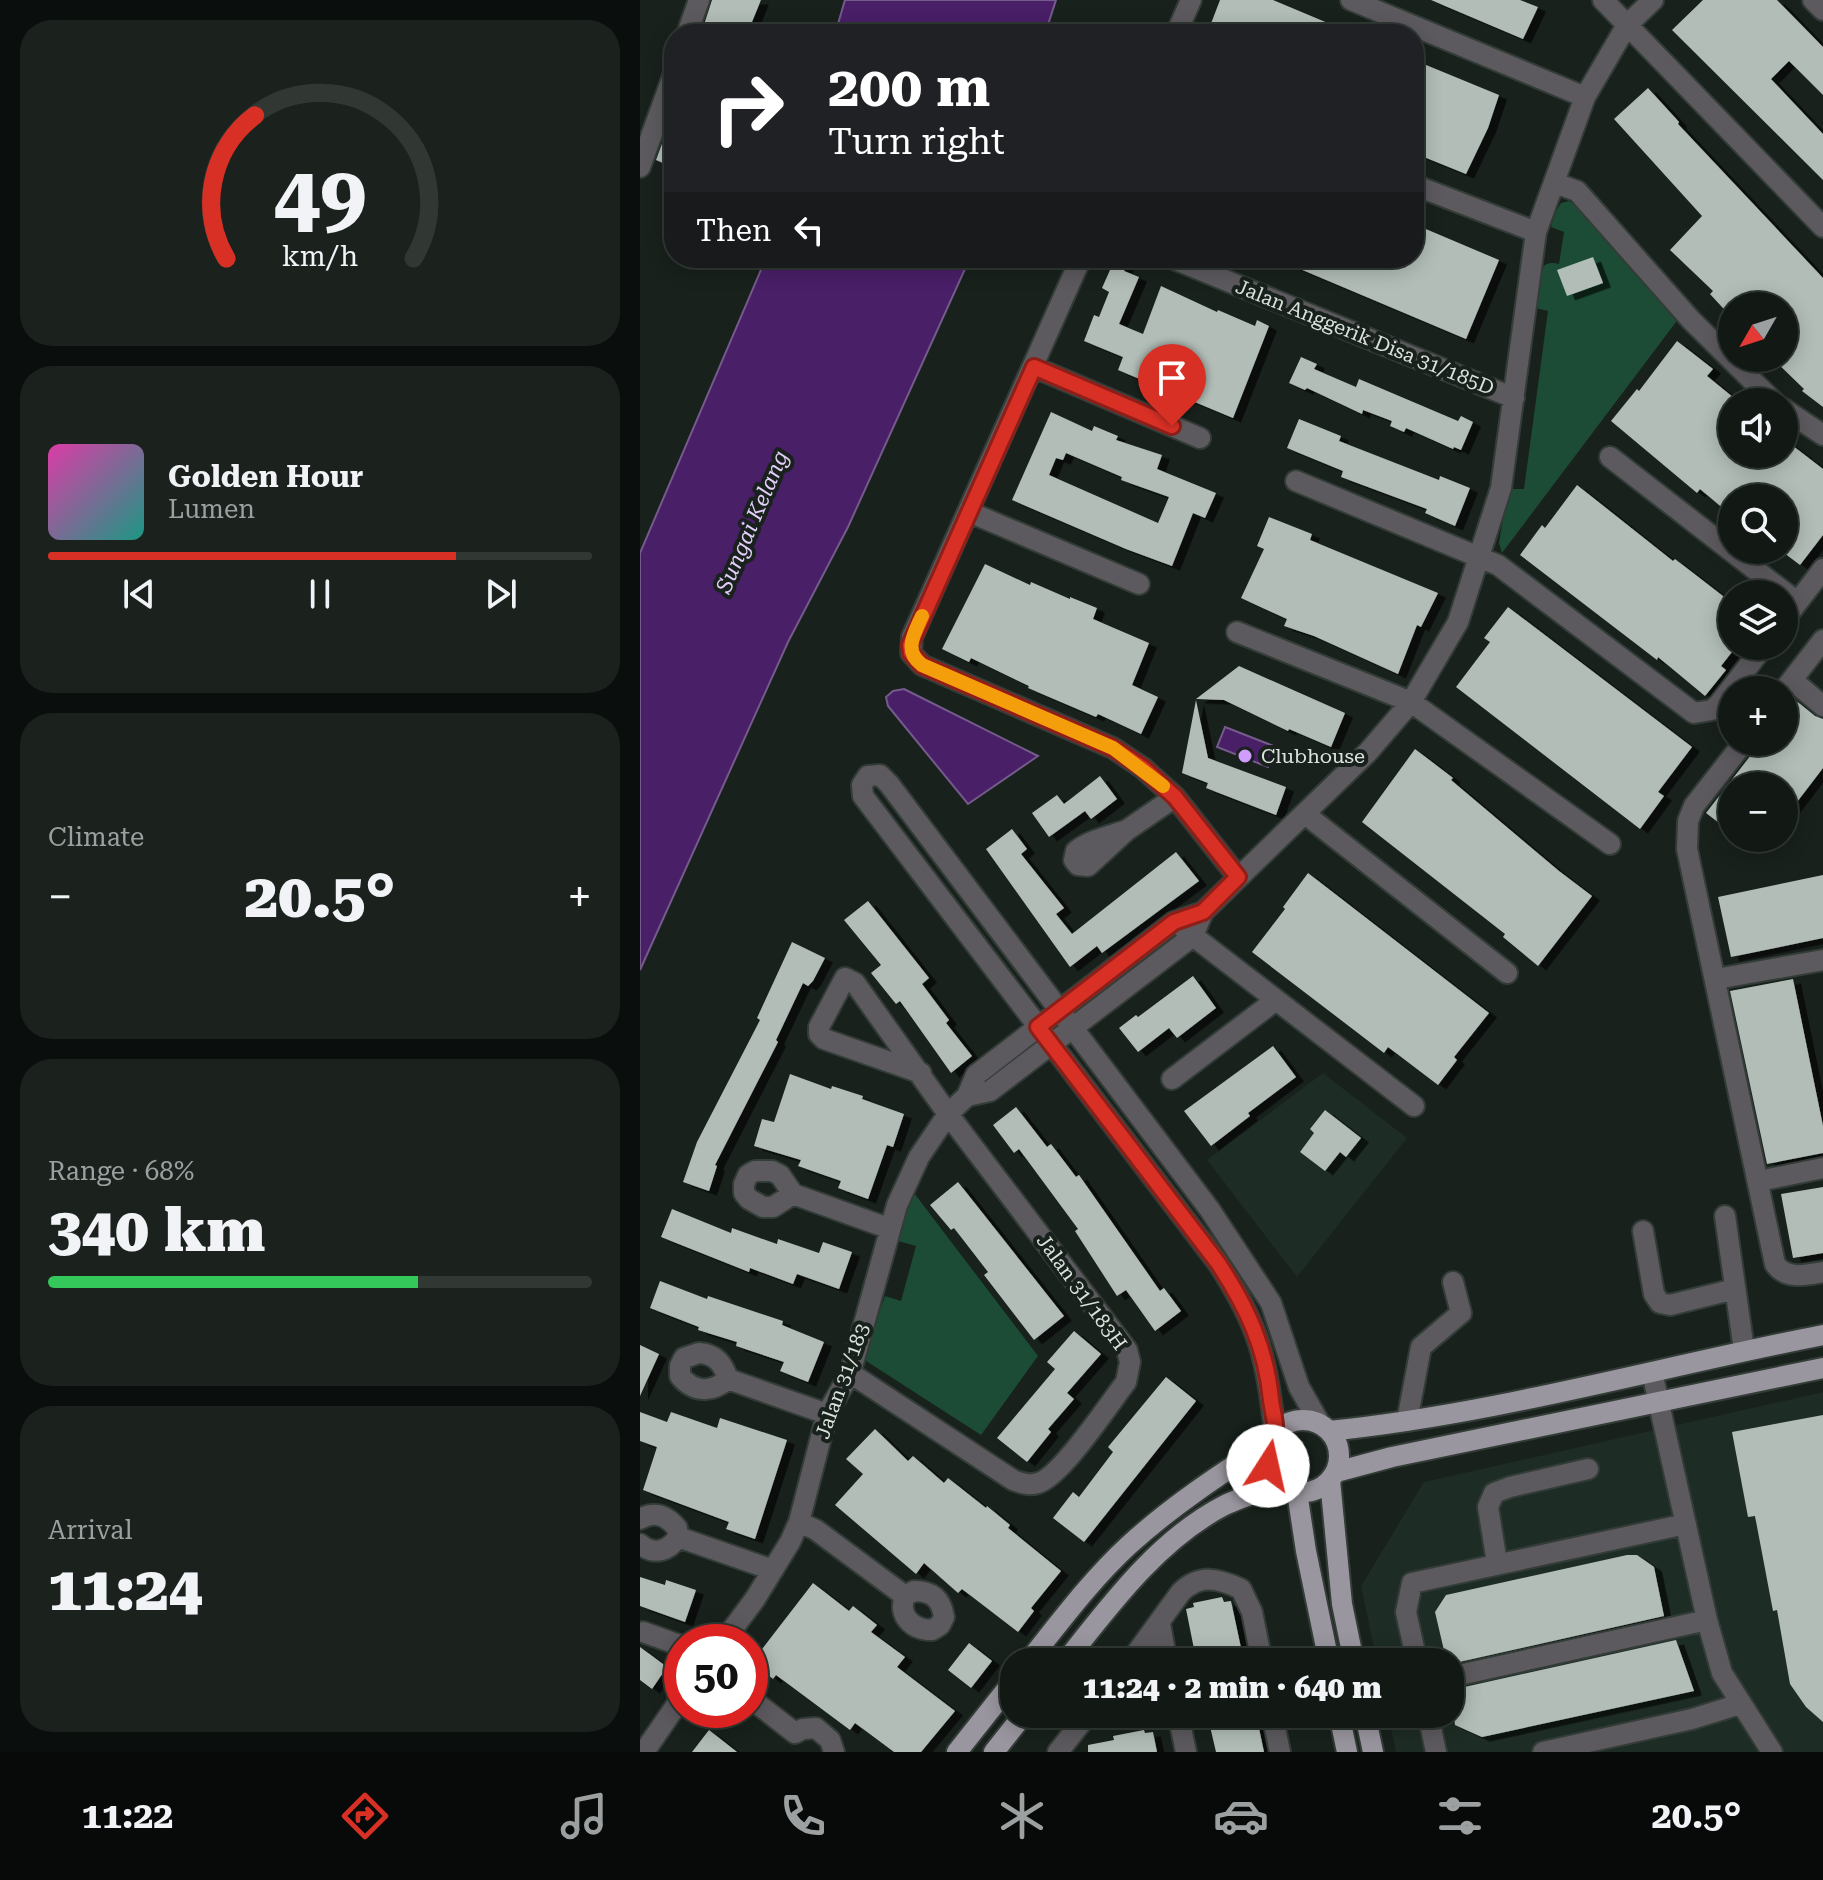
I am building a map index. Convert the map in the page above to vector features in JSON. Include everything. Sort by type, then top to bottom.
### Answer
[{"type":"main road","points":[[1039,1648],[1076,1602],[1128,1546],[1204,1484],[1272,1438],[1285,1424],[1308,1420],[1325,1427],[1407,1421],[1823,1335]]},
{"type":"main road","points":[[1077,1648],[1144,1567],[1194,1525],[1222,1507],[1289,1488],[1315,1490],[1333,1476],[1392,1457],[1823,1368]]},
{"type":"main road","points":[[1325,1427],[1338,1446],[1338,1464],[1333,1476],[1340,1590],[1351,1648]]},
{"type":"main road","points":[[1272,1438],[1268,1466],[1289,1488],[1326,1648]]},
{"type":"main road","points":[[957,1752],[1000,1698]]},
{"type":"main road","points":[[994,1752],[1013,1728]]},
{"type":"main road","points":[[1342,1728],[1347,1752]]},
{"type":"main road","points":[[1368,1728],[1373,1752]]},
{"type":"street","points":[[691,24],[699,0]]},
{"type":"street","points":[[1180,24],[1191,0]]},
{"type":"street","points":[[1351,0],[1409,24]]},
{"type":"street","points":[[1603,0],[1823,227]]},
{"type":"street","points":[[967,1096],[990,1091],[1193,936],[1203,912],[1368,752],[1411,702],[1458,622],[1501,488],[1536,232],[1585,97],[1627,25],[1653,0]]},
{"type":"street","points":[[1813,0],[1823,10]]},
{"type":"street","points":[[1424,30],[1585,97]]},
{"type":"street","points":[[640,167],[644,144],[664,97]]},
{"type":"street","points":[[1555,183],[1577,191],[1691,320],[1760,388]]},
{"type":"street","points":[[1424,189],[1536,232]]},
{"type":"street","points":[[1077,268],[912,637],[911,653],[916,660],[1113,748],[1143,768],[1175,797],[1238,877]]},
{"type":"street","name":"Jalan Anggerik Disa 31/185D","points":[[1196,268],[1514,398]]},
{"type":"street","points":[[1034,367],[1200,438]]},
{"type":"street","points":[[1798,418],[1823,435]]},
{"type":"street","points":[[1610,457],[1769,580]]},
{"type":"street","points":[[1296,481],[1498,565],[1694,713],[1712,710],[1719,704],[1753,660]]},
{"type":"street","points":[[969,512],[1139,584]]},
{"type":"street","points":[[1798,601],[1823,569]]},
{"type":"street","points":[[1237,632],[1411,702],[1610,844]]},
{"type":"street","points":[[1795,676],[1823,640]]},
{"type":"street","points":[[1798,691],[1823,706]]},
{"type":"street","points":[[1733,756],[1694,806],[1688,821],[1687,849],[1778,1269],[1791,1275],[1823,1272]]},
{"type":"street","points":[[1272,1438],[1266,1361],[1259,1336],[1239,1295],[1218,1263],[863,796],[862,785],[868,776],[880,775],[889,784],[1210,1210],[1271,1303],[1299,1387],[1325,1427]]},
{"type":"street","points":[[1127,830],[1175,797]]},
{"type":"street","points":[[1305,814],[1507,973]]},
{"type":"street","points":[[967,1096],[976,1075],[995,1060],[1174,922],[1203,912]]},
{"type":"street","points":[[1174,922],[1414,1106]]},
{"type":"street","points":[[1716,979],[1823,960]]},
{"type":"street","points":[[921,1073],[824,1039],[819,1034],[819,1027],[845,978],[855,983],[921,1073],[948,1114]]},
{"type":"street","points":[[1172,1079],[1276,1000]]},
{"type":"street","points":[[995,1060],[1008,1077]]},
{"type":"street","name":"Jalan 31/183","points":[[736,1624],[773,1570],[799,1522],[827,1414],[850,1373],[888,1228],[919,1157],[948,1114],[967,1096]]},
{"type":"street","name":"Jalan 31/183H","points":[[850,1373],[1013,1480],[1027,1485],[1038,1483],[1057,1470],[1126,1382],[1130,1362],[1127,1350],[948,1114]]},
{"type":"street","points":[[1759,1181],[1823,1168]]},
{"type":"street","points":[[793,1194],[888,1228]]},
{"type":"street","points":[[1725,1216],[1744,1350]]},
{"type":"street","points":[[1643,1231],[1654,1294],[1660,1303],[1670,1305],[1735,1289]]},
{"type":"street","points":[[1407,1421],[1421,1347],[1461,1313],[1453,1282]]},
{"type":"street","points":[[1652,1372],[1707,1620],[1722,1673],[1772,1752]]},
{"type":"street","points":[[728,1379],[827,1414]]},
{"type":"street","points":[[1497,1563],[1488,1507],[1494,1493],[1588,1469]]},
{"type":"street","points":[[640,1519],[653,1514],[662,1515],[677,1528],[678,1537],[673,1545],[663,1551],[653,1552],[640,1544]]},
{"type":"street","points":[[799,1522],[816,1530],[905,1596]]},
{"type":"street","points":[[1414,1648],[1406,1612],[1412,1583],[1686,1524]]},
{"type":"street","points":[[678,1537],[773,1570]]},
{"type":"street","points":[[1141,1648],[1181,1592],[1191,1582],[1203,1579],[1229,1583],[1241,1589],[1248,1599],[1259,1648]]},
{"type":"street","points":[[1464,1674],[1707,1620]]},
{"type":"street","points":[[1160,1624],[1164,1648]]},
{"type":"street","points":[[643,1632],[664,1640]]},
{"type":"street","points":[[1543,1752],[1692,1719],[1740,1704]]},
{"type":"street","points":[[768,1716],[794,1742],[803,1729],[816,1728],[830,1740],[834,1752]]},
{"type":"street","points":[[644,1752],[664,1723]]},
{"type":"street","points":[[1181,1728],[1186,1752]]},
{"type":"street","points":[[1275,1728],[1280,1752]]},
{"type":"street","points":[[1431,1728],[1436,1752]]},
{"type":"street","points":[[1058,1752],[1074,1743]]},
{"type":"shaded area","points":[[1323,1073],[1407,1138],[1297,1277],[1207,1160]]},
{"type":"shaded area","points":[[1823,1392],[1823,1752],[1396,1752],[1391,1728],[1464,1728],[1464,1648],[1374,1648],[1361,1586],[1424,1482]]},
{"type":"green space","points":[[1569,201],[1579,206],[1679,318],[1502,553],[1499,543],[1507,494],[1509,489],[1524,489],[1548,311],[1532,307],[1535,284],[1545,265],[1559,264],[1564,232],[1551,227],[1561,203]]},
{"type":"green space","points":[[914,1193],[1038,1356],[981,1435],[863,1359],[885,1296],[901,1301],[916,1246],[898,1241],[904,1212]]},
{"type":"water","points":[[845,0],[1056,0],[1048,24],[838,24]]},
{"type":"water","name":"Sungai Kelang","points":[[762,268],[965,268],[848,527],[788,642],[640,970],[640,553]]},
{"type":"water","points":[[904,689],[1038,756],[968,804],[888,706],[886,697],[893,691]]},
{"type":"water","points":[[1225,727],[1276,747],[1268,767],[1217,747]]},
{"type":"building","points":[[712,0],[761,0],[751,24],[704,24]]},
{"type":"building","points":[[1220,0],[1273,0],[1330,24],[1211,24]]},
{"type":"building","points":[[1431,0],[1520,0],[1538,7],[1523,39]]},
{"type":"building","points":[[1703,0],[1777,0],[1823,47],[1823,95],[1789,61],[1771,79],[1823,134],[1823,180],[1672,30]]},
{"type":"building","points":[[1424,64],[1499,95],[1488,128],[1466,174],[1424,157]]},
{"type":"building","points":[[1648,88],[1823,278],[1823,407],[1802,391],[1804,389],[1786,372],[1798,372],[1798,292],[1718,292],[1718,303],[1710,294],[1713,291],[1670,250],[1702,216],[1614,119]]},
{"type":"building","points":[[664,138],[664,164],[656,160]]},
{"type":"building","points":[[1424,228],[1499,260],[1466,339],[1298,268],[1424,268]]},
{"type":"building","points":[[1593,257],[1603,283],[1567,296],[1557,270]]},
{"type":"building","points":[[1111,268],[1125,268],[1124,271],[1139,277],[1119,324],[1143,334],[1161,286],[1217,312],[1255,326],[1257,320],[1269,326],[1233,418],[1118,370],[1123,357],[1084,341],[1094,315],[1099,317],[1109,292],[1102,288]]},
{"type":"building","points":[[1677,341],[1713,369],[1707,376],[1722,388],[1718,388],[1718,468],[1798,468],[1798,450],[1823,469],[1823,535],[1800,565],[1798,484],[1718,484],[1718,504],[1700,489],[1697,493],[1611,421],[1637,389],[1639,391]]},
{"type":"building","points":[[1301,357],[1317,364],[1314,369],[1356,387],[1359,379],[1458,421],[1461,416],[1473,422],[1461,450],[1406,428],[1404,432],[1390,426],[1392,421],[1363,410],[1362,414],[1307,388],[1305,390],[1289,383]]},
{"type":"building","points":[[1051,412],[1092,431],[1094,426],[1118,436],[1116,440],[1162,455],[1157,469],[1216,493],[1205,518],[1193,513],[1172,566],[1012,500]],"holes":[[[1066,453],[1122,477],[1121,480],[1169,497],[1158,523],[1049,475],[1056,458],[1063,460]]]},
{"type":"building","points":[[1299,419],[1341,436],[1339,441],[1439,480],[1440,476],[1470,488],[1455,526],[1425,513],[1427,509],[1341,477],[1343,471],[1287,448]]},
{"type":"building","points":[[1577,485],[1673,561],[1675,559],[1718,592],[1718,660],[1726,660],[1721,666],[1726,670],[1718,676],[1705,696],[1658,657],[1657,660],[1520,555],[1542,525],[1545,528]]},
{"type":"building","points":[[1269,517],[1312,534],[1310,540],[1438,593],[1421,627],[1417,625],[1398,674],[1314,636],[1284,626],[1287,619],[1241,598],[1264,549],[1257,546]]},
{"type":"building","points":[[985,564],[1030,585],[1031,582],[1097,608],[1093,619],[1149,643],[1132,685],[1158,697],[1141,734],[1028,688],[971,658],[969,662],[942,649]]},
{"type":"building","points":[[1508,607],[1692,747],[1658,792],[1664,796],[1640,829],[1456,687],[1490,642],[1484,638]]},
{"type":"building","points":[[1239,666],[1345,713],[1331,747],[1288,731],[1224,700],[1196,699]]},
{"type":"building","points":[[1196,700],[1208,758],[1286,787],[1276,815],[1206,788],[1208,783],[1182,773]]},
{"type":"building","points":[[1798,702],[1823,719],[1823,768],[1798,801],[1798,772],[1738,772],[1750,756],[1798,756]]},
{"type":"building","points":[[1415,749],[1592,896],[1538,966],[1503,937],[1505,934],[1362,822]]},
{"type":"building","points":[[1100,776],[1117,799],[1091,819],[1085,811],[1049,837],[1032,813],[1057,795],[1064,804]]},
{"type":"building","points":[[1718,798],[1718,822],[1706,813]]},
{"type":"building","points":[[1012,829],[1027,849],[1021,854],[1064,908],[1056,914],[1072,934],[1176,852],[1199,881],[1102,953],[1097,946],[1070,967],[986,849]]},
{"type":"building","points":[[1308,873],[1489,1013],[1454,1057],[1457,1060],[1438,1085],[1388,1047],[1384,1053],[1252,952]]},
{"type":"building","points":[[1823,875],[1823,938],[1731,957],[1718,897]]},
{"type":"building","points":[[868,901],[929,978],[922,984],[949,1020],[946,1023],[972,1056],[951,1073],[900,1001],[896,1004],[871,973],[881,965],[844,920]]},
{"type":"building","points":[[792,942],[825,958],[813,981],[808,986],[803,983],[776,1040],[778,1042],[715,1165],[709,1191],[683,1182],[697,1142],[760,1020],[757,1018]]},
{"type":"building","points":[[1193,976],[1216,1008],[1177,1038],[1169,1028],[1138,1052],[1119,1028]]},
{"type":"building","points":[[1793,979],[1823,1126],[1823,1153],[1767,1164],[1730,991]]},
{"type":"building","points":[[1273,1046],[1296,1077],[1211,1146],[1184,1111]]},
{"type":"building","points":[[790,1074],[831,1089],[832,1086],[863,1096],[862,1099],[904,1114],[893,1147],[887,1145],[868,1199],[838,1188],[841,1181],[798,1166],[801,1160],[754,1146],[762,1119],[774,1122]]},
{"type":"building","points":[[1016,1107],[1047,1147],[1051,1144],[1076,1177],[1079,1175],[1160,1291],[1164,1288],[1181,1311],[1155,1331],[1126,1290],[1117,1296],[1075,1231],[1078,1229],[1019,1149],[1014,1153],[993,1125]]},
{"type":"building","points":[[1325,1110],[1361,1138],[1346,1157],[1340,1152],[1325,1171],[1300,1152],[1314,1133],[1310,1129]]},
{"type":"building","points":[[958,1182],[1064,1316],[1034,1340],[984,1275],[988,1272],[954,1228],[951,1230],[930,1205]]},
{"type":"building","points":[[1823,1187],[1823,1253],[1793,1258],[1781,1194]]},
{"type":"building","points":[[672,1209],[731,1233],[732,1228],[777,1244],[778,1239],[819,1253],[823,1242],[852,1252],[839,1289],[797,1274],[793,1284],[750,1268],[749,1272],[661,1237]]},
{"type":"building","points":[[660,1281],[707,1299],[708,1296],[783,1321],[782,1325],[824,1342],[808,1382],[780,1371],[784,1362],[736,1346],[737,1342],[698,1330],[699,1327],[650,1308]]},
{"type":"building","points":[[1074,1331],[1101,1354],[1067,1393],[1074,1399],[1048,1429],[1051,1432],[1027,1462],[997,1438],[1055,1369],[1047,1362]]},
{"type":"building","points":[[640,1345],[659,1354],[640,1396]]},
{"type":"building","points":[[1166,1377],[1196,1401],[1084,1542],[1053,1518],[1073,1492],[1079,1497],[1113,1452],[1108,1447]]},
{"type":"building","points":[[640,1412],[667,1422],[671,1412],[717,1428],[720,1418],[787,1440],[755,1539],[726,1529],[729,1522],[643,1490],[657,1447],[640,1441]]},
{"type":"building","points":[[1823,1415],[1823,1722],[1806,1707],[1790,1684],[1777,1610],[1773,1611],[1755,1516],[1748,1517],[1732,1432]]},
{"type":"building","points":[[875,1429],[908,1461],[913,1456],[944,1483],[948,1478],[987,1506],[1010,1525],[1008,1528],[1061,1571],[1031,1608],[1034,1611],[1018,1632],[962,1589],[958,1593],[924,1563],[916,1574],[835,1505],[863,1474],[846,1459]]},
{"type":"building","points":[[1637,1555],[1654,1567],[1664,1616],[1464,1661],[1464,1648],[1443,1648],[1435,1612],[1446,1595]]},
{"type":"building","points":[[640,1577],[665,1585],[666,1580],[696,1590],[685,1622],[640,1606]]},
{"type":"building","points":[[813,1583],[849,1611],[853,1606],[877,1625],[871,1632],[905,1657],[897,1667],[955,1711],[921,1752],[894,1752],[855,1723],[850,1730],[776,1675],[773,1679],[768,1675],[768,1641]]},
{"type":"building","points":[[1222,1597],[1224,1602],[1231,1601],[1241,1648],[1194,1648],[1186,1609],[1194,1607],[1193,1603]]},
{"type":"building","points":[[1676,1640],[1694,1691],[1482,1737],[1462,1728],[1464,1687]]},
{"type":"building","points":[[969,1643],[992,1661],[971,1688],[948,1670]]},
{"type":"building","points":[[640,1647],[664,1665],[664,1671],[652,1689],[640,1680]]},
{"type":"building","points":[[1210,1728],[1259,1728],[1264,1752],[1216,1752]]},
{"type":"building","points":[[709,1730],[737,1752],[692,1752]]},
{"type":"building","points":[[1144,1730],[1145,1733],[1153,1732],[1157,1752],[1088,1752],[1088,1745]]},
{"type":"slow traffic","points":[[922,616],[910,645],[911,653],[922,665],[1113,748],[1163,786]]},
{"type":"place","name":"Clubhouse","points":[[1245,756]]},
{"type":"route","points":[[1172,426],[1034,367],[910,645],[911,653],[922,665],[1113,748],[1143,768],[1175,797],[1238,877],[1203,912],[1174,922],[1038,1027],[1239,1295],[1259,1336],[1270,1382],[1275,1432],[1267,1451],[1268,1466]]}]
